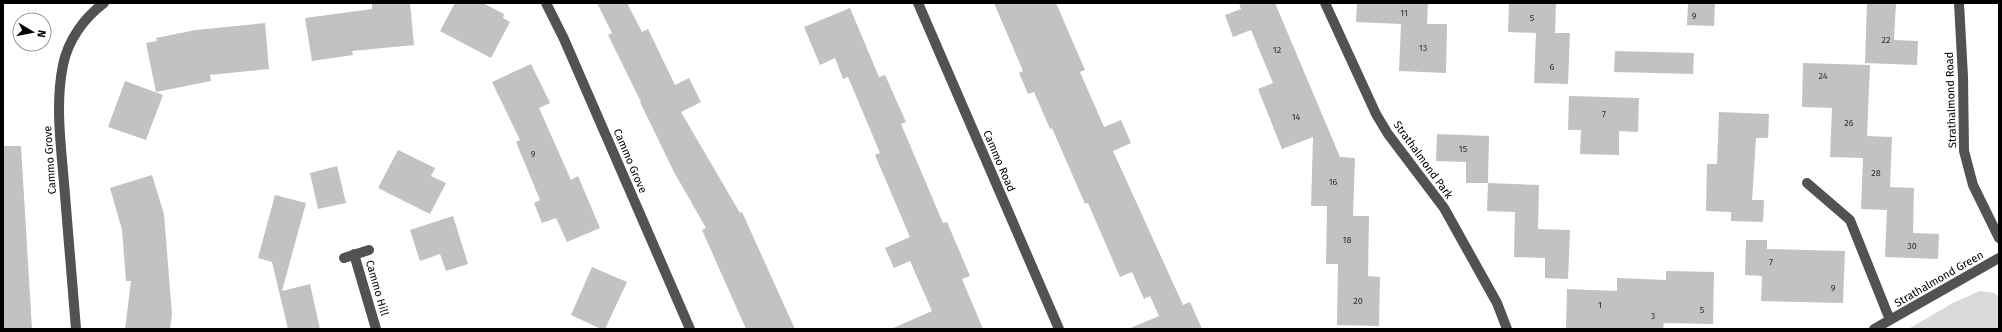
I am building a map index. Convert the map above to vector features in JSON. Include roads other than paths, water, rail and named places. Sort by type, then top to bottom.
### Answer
[{"type":"street","name":"Cammo Grove","points":[[76,329],[60,132],[59,91],[63,64],[75,35],[91,13],[104,3]]},
{"type":"street","name":"Cammo Grove","points":[[546,3],[564,40],[690,329]]},
{"type":"street","name":"Cammo Road","points":[[918,3],[1059,329]]},
{"type":"street","name":"Strathalmond Park","points":[[1325,3],[1376,114],[1388,134],[1444,208],[1497,303],[1507,329]]},
{"type":"street","name":"Strathalmond Road","points":[[1959,3],[1963,77],[1964,151],[1973,185],[1999,238]]},
{"type":"street","name":"Strathalmond Green","points":[[1807,183],[1850,220],[1890,320]]},
{"type":"street","name":"Cammo Hill","points":[[344,258],[369,250]]},
{"type":"street","name":"Cammo Hill","points":[[354,254],[376,329]]},
{"type":"street","name":"Strathalmond Green","points":[[1874,329],[1999,258]]}]
